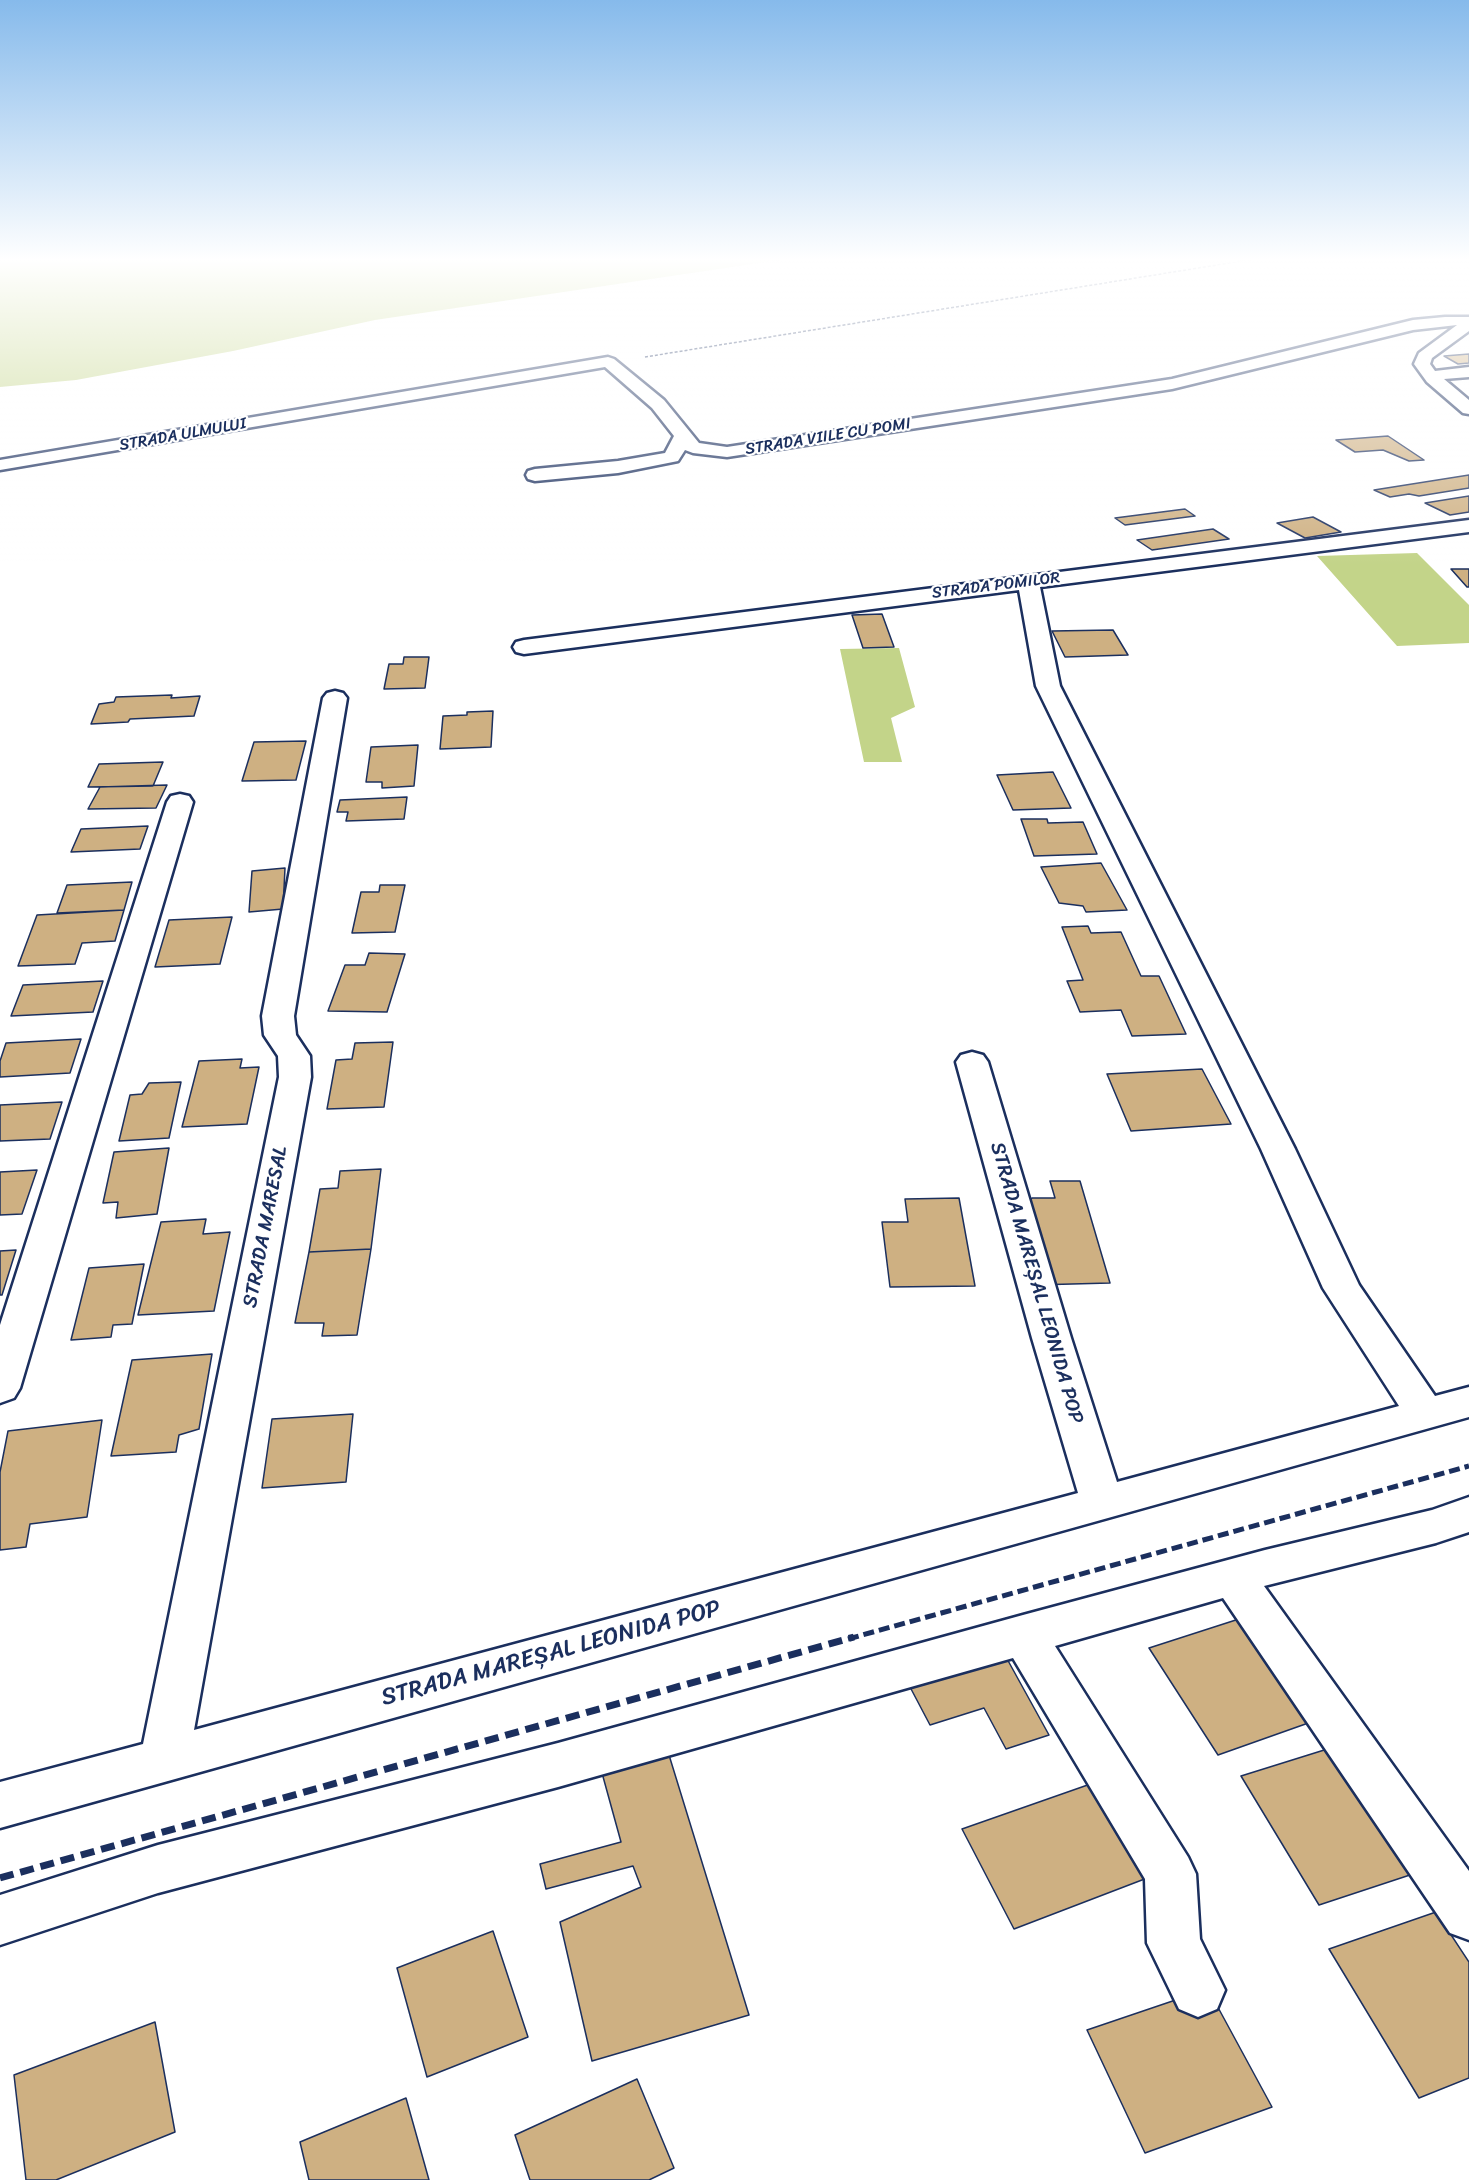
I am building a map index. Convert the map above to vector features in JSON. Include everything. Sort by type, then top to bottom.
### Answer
[{"type":"street","name":"STRADA VIILE CU POMI","points":[[608,362],[657,404],[693,448],[723,452],[1172,384],[1267,361]]},
{"type":"street","points":[[1423,361],[1422,364],[1430,376],[1469,409]]},
{"type":"street","name":"STRADA ULMULUI","points":[[0,465],[608,362]]},
{"type":"street","points":[[1430,376],[1469,372]]},
{"type":"street","points":[[672,457],[683,436]]},
{"type":"street","points":[[535,475],[618,467],[672,457],[689,459],[723,452]]},
{"type":"street","name":"STRADA POMILOR","points":[[524,647],[1469,526]]},
{"type":"street","points":[[1028,582],[1048,686],[1278,1149],[1342,1288],[1425,1414]]},
{"type":"street","name":"STRADA MARESAL","points":[[164,1760],[295,1077],[294,1056],[280,1035],[278,1016],[335,698]]},
{"type":"street","points":[[0,1388],[180,802]]},
{"type":"street","name":"STRADA MAREȘAL LEONIDA POP","points":[[972,1062],[1018,1216],[1034,1285],[1102,1503]]},
{"type":"street","name":"STRADA MAREȘAL LEONIDA POP","points":[[0,1804],[1469,1402]]},
{"type":"street","points":[[0,1920],[158,1869],[558,1765],[1233,1576],[1436,1526],[1469,1514]]},
{"type":"street","points":[[1233,1576],[1469,1915]]},
{"type":"street","points":[[1023,1634],[1170,1874],[1174,1943],[1198,1990]]},
{"type":"path","points":[[608,362],[616,361]]},
{"type":"green space","points":[[0,361],[180,361],[76,380],[0,387]]},
{"type":"green space","points":[[1417,553],[1469,605],[1469,643],[1397,646],[1317,556]]},
{"type":"green space","points":[[899,648],[915,707],[891,718],[902,762],[864,762],[840,649]]},
{"type":"building","points":[[1452,361],[1469,361],[1469,363],[1458,364]]},
{"type":"building","points":[[1388,436],[1424,460],[1409,461],[1383,450],[1355,452],[1336,440]]},
{"type":"building","points":[[1469,475],[1469,488],[1419,496],[1409,494],[1390,497],[1374,490]]},
{"type":"building","points":[[1469,496],[1469,512],[1450,515],[1425,503]]},
{"type":"building","points":[[1185,509],[1195,516],[1125,525],[1115,518]]},
{"type":"building","points":[[1313,517],[1341,532],[1305,538],[1277,523]]},
{"type":"building","points":[[1213,529],[1229,539],[1152,550],[1137,540]]},
{"type":"building","points":[[1451,569],[1469,569],[1469,587],[1467,587]]},
{"type":"building","points":[[882,614],[894,647],[863,648],[852,615]]},
{"type":"building","points":[[1113,630],[1128,655],[1065,657],[1052,631]]},
{"type":"building","points":[[404,657],[429,657],[425,688],[384,689],[389,664],[403,664]]},
{"type":"building","points":[[172,695],[171,698],[200,696],[194,716],[130,719],[128,722],[91,724],[99,704],[114,702],[116,697]]},
{"type":"building","points":[[493,711],[491,747],[440,749],[443,716]]},
{"type":"building","points":[[306,741],[296,780],[242,781],[254,742]]},
{"type":"building","points":[[418,745],[414,786],[382,788],[382,782],[366,782],[371,747]]},
{"type":"building","points":[[163,762],[153,786],[88,787],[99,764]]},
{"type":"building","points":[[1053,772],[1071,808],[1013,810],[997,775]]},
{"type":"building","points":[[167,785],[156,808],[88,809],[100,787]]},
{"type":"building","points":[[407,797],[404,819],[346,821],[348,812],[337,812],[340,800]]},
{"type":"building","points":[[1021,819],[1047,819],[1048,823],[1083,822],[1097,854],[1034,856]]},
{"type":"building","points":[[148,826],[140,849],[71,852],[81,829]]},
{"type":"building","points":[[1101,863],[1127,910],[1086,912],[1083,906],[1059,903],[1041,867]]},
{"type":"building","points":[[285,868],[283,909],[249,912],[252,871]]},
{"type":"building","points":[[132,882],[124,910],[57,913],[67,885]]},
{"type":"building","points":[[380,885],[405,885],[395,932],[352,933],[361,892],[379,892]]},
{"type":"building","points":[[124,910],[115,941],[82,943],[75,964],[18,966],[37,915]]},
{"type":"building","points":[[232,917],[220,964],[155,967],[169,920]]},
{"type":"building","points":[[1088,926],[1091,933],[1121,932],[1141,976],[1159,976],[1186,1034],[1132,1036],[1121,1010],[1080,1012],[1067,981],[1083,980],[1062,927]]},
{"type":"building","points":[[369,953],[405,954],[387,1012],[328,1011],[345,965],[365,965]]},
{"type":"building","points":[[103,981],[93,1012],[11,1016],[23,985]]},
{"type":"building","points":[[81,1039],[70,1073],[0,1077],[0,1061],[6,1043]]},
{"type":"building","points":[[393,1042],[384,1107],[327,1109],[336,1060],[352,1059],[355,1043]]},
{"type":"building","points":[[242,1059],[240,1068],[259,1067],[247,1124],[182,1127],[199,1061]]},
{"type":"building","points":[[1202,1069],[1231,1124],[1131,1131],[1107,1074]]},
{"type":"building","points":[[181,1082],[169,1138],[119,1141],[130,1095],[142,1094],[149,1083]]},
{"type":"building","points":[[62,1102],[50,1139],[0,1141],[0,1105]]},
{"type":"building","points":[[169,1148],[157,1214],[116,1218],[118,1202],[103,1203],[114,1152]]},
{"type":"building","points":[[381,1169],[371,1249],[309,1252],[320,1189],[338,1188],[340,1171]]},
{"type":"building","points":[[37,1170],[22,1214],[0,1215],[0,1172]]},
{"type":"building","points":[[1050,1181],[1080,1181],[1110,1283],[1034,1285],[1018,1216],[1032,1198],[1055,1198]]},
{"type":"building","points":[[959,1198],[975,1286],[890,1287],[882,1222],[908,1222],[905,1199]]},
{"type":"building","points":[[206,1219],[203,1234],[230,1232],[214,1311],[138,1315],[161,1222]]},
{"type":"building","points":[[371,1249],[357,1335],[322,1336],[324,1323],[295,1323],[309,1252]]},
{"type":"building","points":[[16,1250],[2,1295],[0,1295],[0,1251]]},
{"type":"building","points":[[144,1264],[132,1324],[113,1325],[111,1337],[71,1340],[89,1268]]},
{"type":"building","points":[[212,1354],[199,1429],[179,1435],[176,1452],[111,1456],[132,1360]]},
{"type":"building","points":[[353,1414],[346,1482],[262,1488],[272,1419]]},
{"type":"building","points":[[102,1420],[87,1517],[30,1524],[26,1547],[0,1550],[0,1472],[8,1431]]},
{"type":"building","points":[[1242,1618],[1314,1721],[1218,1755],[1149,1648]]},
{"type":"building","points":[[1006,1657],[1049,1735],[1006,1749],[984,1708],[930,1725],[910,1687]]},
{"type":"building","points":[[1337,1746],[1419,1872],[1319,1905],[1241,1776]]},
{"type":"building","points":[[669,1755],[749,2015],[592,2061],[560,1922],[641,1887],[633,1866],[546,1889],[540,1864],[621,1842],[602,1773]]},
{"type":"building","points":[[1099,1781],[1155,1875],[1014,1929],[962,1829]]},
{"type":"building","points":[[1436,1912],[1469,1962],[1469,2078],[1419,2098],[1329,1949]]},
{"type":"building","points":[[493,1931],[528,2037],[427,2077],[397,1968]]},
{"type":"building","points":[[1208,1989],[1272,2107],[1145,2153],[1087,2030]]},
{"type":"building","points":[[155,2022],[175,2132],[56,2180],[26,2180],[14,2075]]},
{"type":"building","points":[[637,2079],[674,2168],[649,2180],[530,2180],[515,2135]]},
{"type":"building","points":[[406,2098],[429,2180],[309,2180],[300,2142]]},
{"type":"railway","points":[[848,1639],[1469,1466]]},
{"type":"railway","points":[[0,1878],[854,1637]]}]
